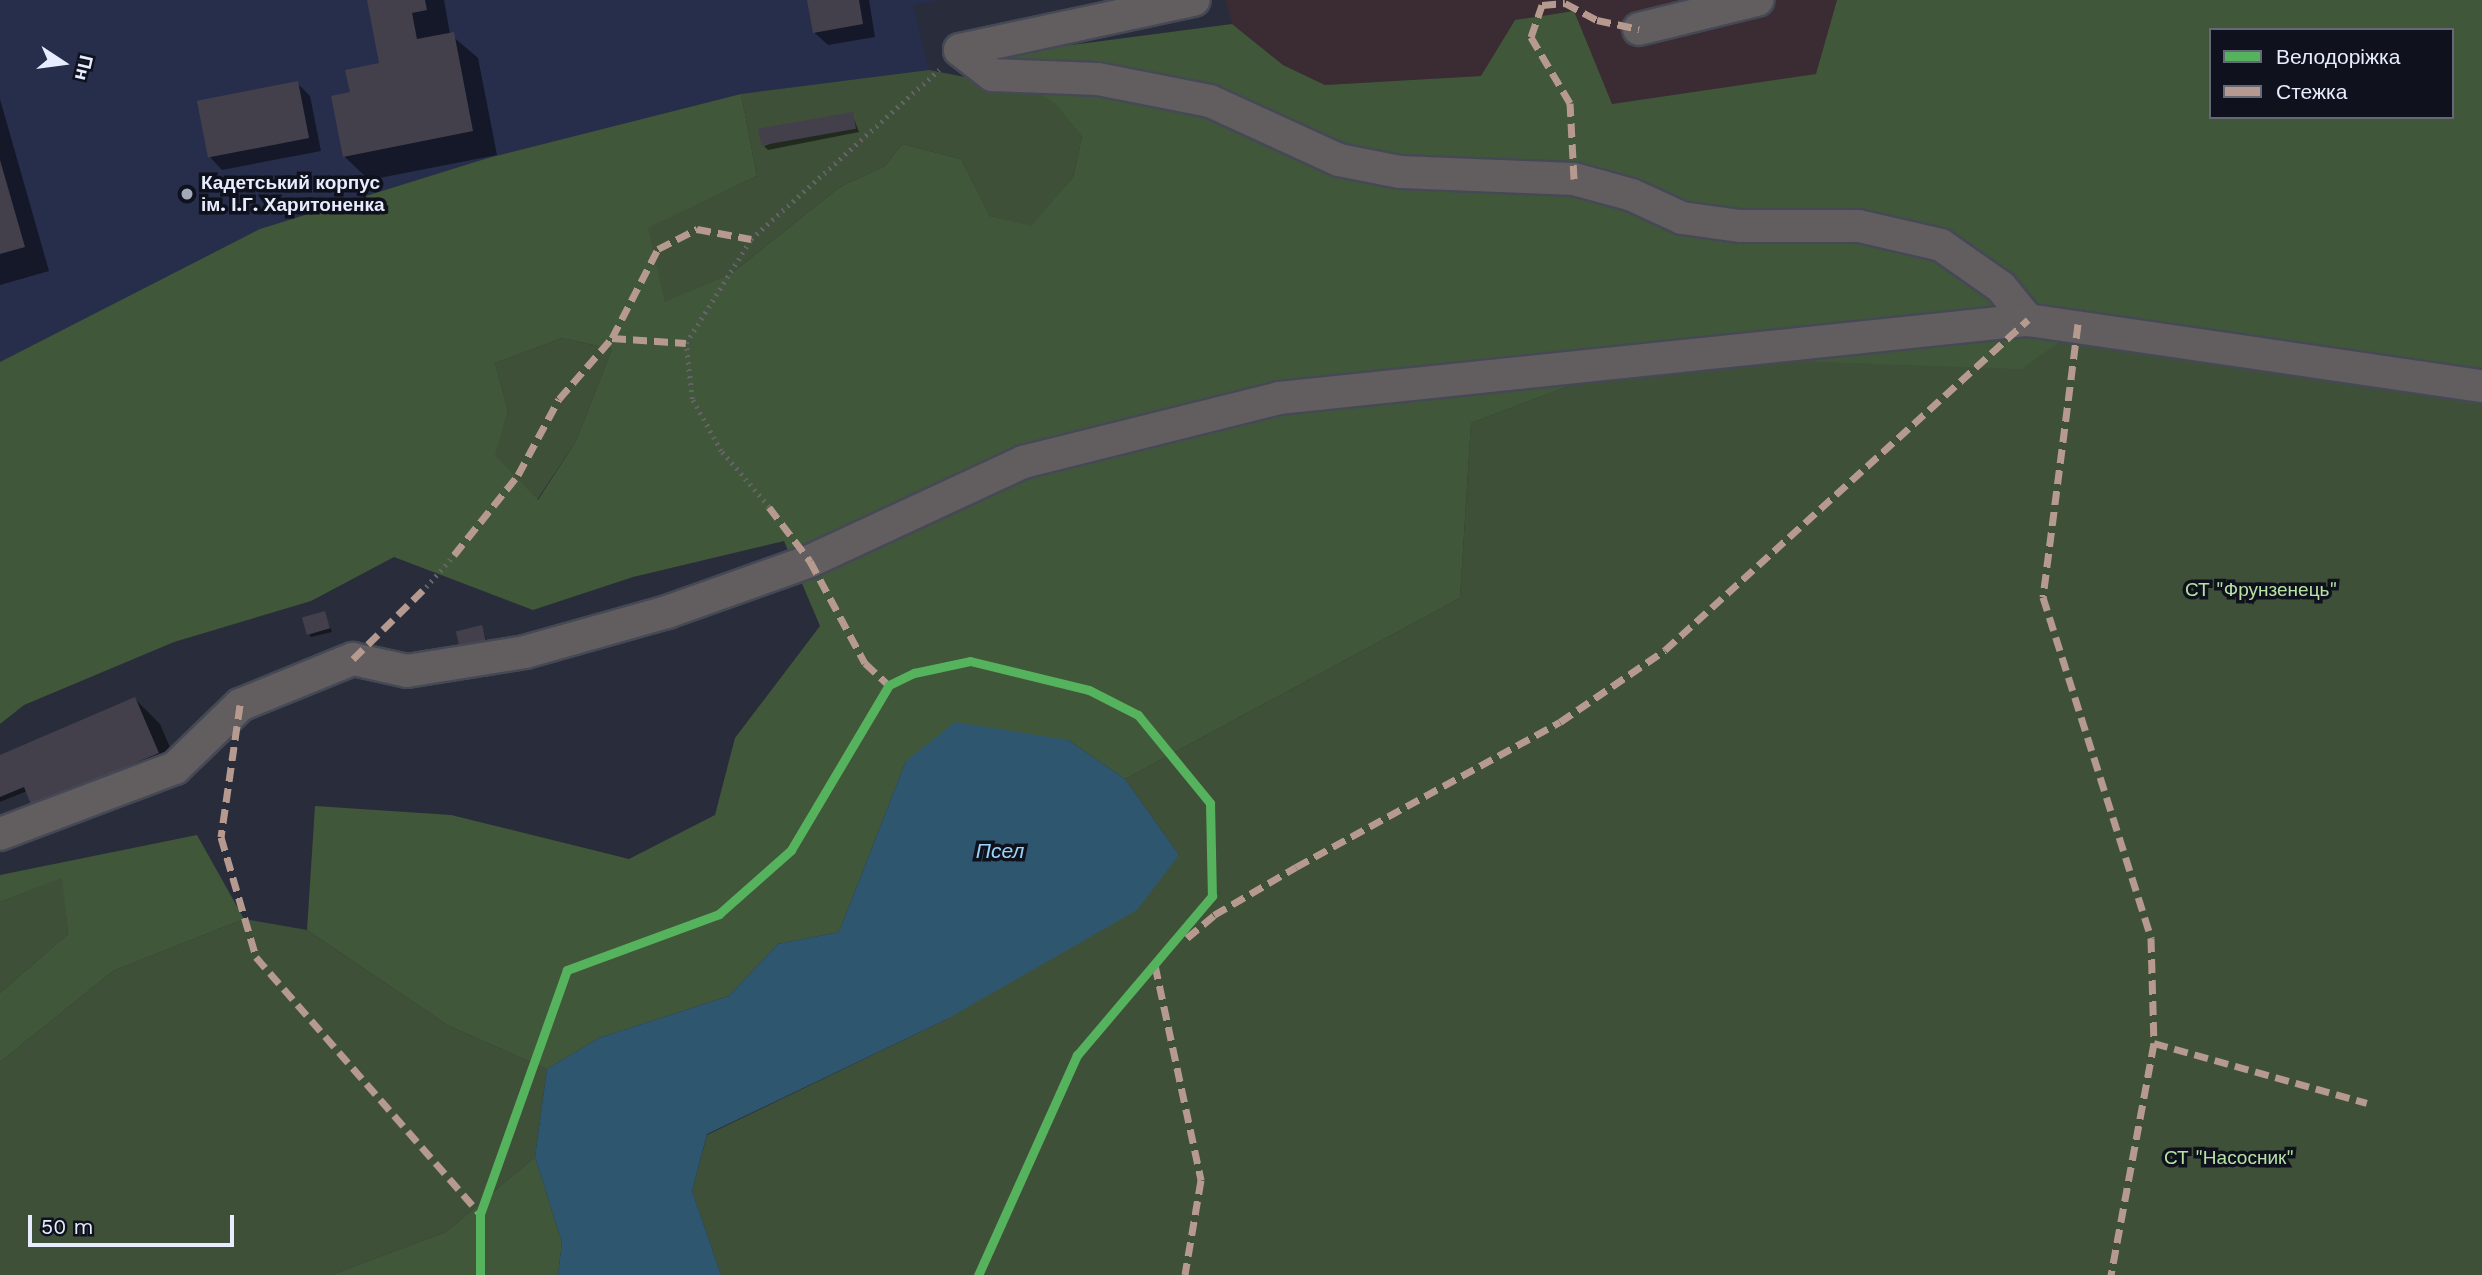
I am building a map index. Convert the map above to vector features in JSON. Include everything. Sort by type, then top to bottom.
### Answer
[{"type":"lane","points":[[1194,0],[960,50],[992,75],[1098,79],[1210,101],[1339,160],[1400,172],[1574,179],[1632,195],[1682,218],[1740,226],[1859,226],[1941,245],[2001,287],[2028,320]]},
{"type":"lane","points":[[1639,29],[1757,0]]},
{"type":"lane","points":[[0,834],[175,768],[240,705],[352,659],[407,671],[525,652],[667,612],[810,561],[1023,462],[1279,398],[1559,365],[2028,320],[2482,386]]},
{"type":"path","points":[[769,507],[721,451],[692,399],[686,343],[751,239],[932,78]]},
{"type":"path","points":[[426,587],[454,555]]},
{"type":"shaded area","name":"Кадетський корпус ім. І.Г. Харитоненка","points":[[0,0],[941,0],[913,5],[929,70],[741,94],[488,158],[260,229],[0,362]]},
{"type":"shaded area","points":[[1226,0],[1837,0],[1817,74],[1612,104],[1515,20],[1481,76],[1325,85],[1283,65],[1232,24]]},
{"type":"green space","points":[[1837,0],[2482,0],[2482,382],[2084,325],[2021,369],[1649,356],[1471,423],[1460,598],[1125,779],[1068,740],[906,761],[839,932],[778,944],[729,996],[599,1038],[547,1069],[449,1026],[307,930],[315,806],[451,815],[629,859],[715,815],[735,738],[820,626],[784,541],[633,577],[533,610],[394,557],[311,601],[174,642],[24,705],[0,724],[0,362],[260,229],[488,158],[741,94],[757,176],[648,228],[665,302],[732,273],[840,187],[885,166],[902,144],[961,159],[990,216],[1031,226],[1073,177],[1082,137],[1056,104],[980,57],[1232,24],[1283,65],[1325,85],[1481,76],[1515,20],[1574,11],[1612,104],[1816,74]],"holes":[[[562,338],[612,349],[576,441],[538,500],[495,455],[508,411],[495,363]]]},
{"type":"green space","points":[[980,57],[1057,104],[1082,137],[1073,177],[1031,227],[990,216],[961,159],[902,144],[885,166],[840,187],[732,273],[665,303],[647,228],[757,176],[741,94],[929,70],[975,79]]},
{"type":"green space","points":[[2084,325],[2482,382],[2482,1275],[721,1275],[692,1191],[707,1135],[947,1019],[1179,855],[1125,779],[1460,598],[1471,423],[1649,356]]},
{"type":"green space","points":[[562,338],[612,349],[576,441],[537,500],[494,455],[508,411],[495,363]]},
{"type":"green space","points":[[197,835],[244,919],[113,971],[0,1062],[0,993],[68,934],[62,878],[0,902],[0,875]]},
{"type":"green space","points":[[63,877],[68,934],[0,993],[0,902]]},
{"type":"green space","points":[[244,919],[307,930],[449,1026],[547,1069],[535,1157],[446,1232],[331,1275],[0,1275],[0,1062],[113,971]]},
{"type":"green space","points":[[535,1157],[562,1242],[558,1275],[331,1275],[446,1232]]},
{"type":"water","name":"Псел","points":[[955,722],[1068,740],[1125,779],[1179,855],[1137,910],[947,1019],[707,1134],[692,1191],[721,1275],[558,1275],[562,1242],[535,1157],[547,1069],[599,1038],[729,996],[778,944],[839,932],[906,761]]},
{"type":"building","points":[[367,0],[425,0],[427,10],[412,13],[417,39],[454,32],[473,131],[343,157],[331,96],[350,92],[345,70],[379,63]]},
{"type":"building","points":[[807,0],[859,0],[863,24],[813,33]]},
{"type":"building","points":[[298,81],[309,138],[208,158],[197,101]]},
{"type":"building","points":[[853,112],[856,129],[761,145],[758,129]]},
{"type":"building","points":[[0,160],[25,247],[0,254]]},
{"type":"building","points":[[325,611],[330,628],[307,635],[302,618]]},
{"type":"building","points":[[482,625],[486,641],[460,647],[456,632]]},
{"type":"building","points":[[135,697],[159,753],[32,807],[24,787],[0,797],[0,755]]},
{"type":"marked path","points":[[1574,179],[1570,103],[1531,37],[1542,5],[1565,3],[1597,20],[1639,29]]},
{"type":"marked path","points":[[454,555],[518,475],[559,399],[612,338],[658,249],[697,229],[751,239]]},
{"type":"marked path","points":[[1187,938],[1214,915],[1296,867],[1560,722],[1665,650],[2028,320]]},
{"type":"marked path","points":[[2078,324],[2043,597],[2151,938],[2154,1043],[2111,1275]]},
{"type":"marked path","points":[[612,338],[686,343]]},
{"type":"marked path","points":[[769,507],[810,561],[865,663],[889,685]]},
{"type":"marked path","points":[[353,659],[426,587]]},
{"type":"marked path","points":[[240,705],[221,837],[256,957],[480,1214]]},
{"type":"marked path","points":[[1155,965],[1201,1180],[1185,1275]]},
{"type":"marked path","points":[[2154,1043],[2367,1103]]},
{"type":"cycle path","points":[[480,1275],[480,1214],[567,970],[719,914],[791,850],[889,685],[914,673],[970,661],[1089,690],[1138,715],[1210,803],[1212,896],[1077,1055],[978,1275]]},
{"type":"place","name":"Кадетський корпус ім. І.Г. Харитоненка","points":[[187,194]]},
{"type":"park label","name":"СТ \"Фрунзенець\"","points":[[2261,590]]},
{"type":"park label","name":"СТ \"Насосник\"","points":[[2229,1158]]}]
